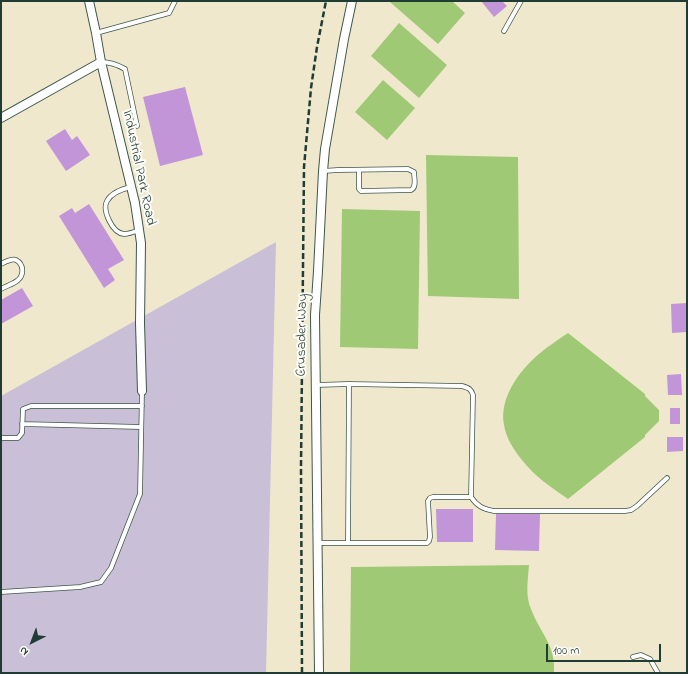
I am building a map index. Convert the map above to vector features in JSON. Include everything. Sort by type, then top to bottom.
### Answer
[{"type":"street","name":"Industrial Park Road","points":[[89,1],[101,62],[135,203],[139,230],[142,391]]},
{"type":"street","name":"Crusader Way","points":[[319,673],[315,316],[323,171],[334,96],[352,1]]},
{"type":"street","points":[[1,118],[101,62]]},
{"type":"lane","points":[[96,33],[169,13],[175,1]]},
{"type":"lane","points":[[504,31],[521,1]]},
{"type":"lane","points":[[101,62],[106,62],[125,69],[137,126]]},
{"type":"lane","points":[[323,171],[359,170],[408,169],[414,172],[414,186],[411,190],[361,191],[359,189],[359,170]]},
{"type":"lane","points":[[131,187],[118,190],[111,196],[105,206],[106,213],[114,228],[119,233],[124,234],[139,230]]},
{"type":"lane","points":[[1,264],[11,260],[16,260],[21,264],[23,269],[18,280],[1,289]]},
{"type":"lane","points":[[316,384],[462,386],[469,388],[473,395],[471,496],[475,503],[486,509],[631,510],[667,478]]},
{"type":"lane","points":[[348,384],[348,542]]},
{"type":"lane","points":[[1,592],[80,587],[101,582],[111,568],[140,494],[142,391]]},
{"type":"lane","points":[[1,438],[18,438],[22,433],[23,409],[31,406],[142,406]]},
{"type":"lane","points":[[22,424],[141,427]]},
{"type":"lane","points":[[318,543],[427,543],[430,538],[428,501],[430,498],[471,496]]},
{"type":"lane","points":[[633,657],[641,655],[650,659],[658,673]]},
{"type":"shaded area","points":[[276,242],[266,673],[1,673],[1,396]]},
{"type":"green space","points":[[452,1],[465,13],[438,44],[390,2]]},
{"type":"green space","points":[[399,23],[447,65],[419,98],[371,56]]},
{"type":"green space","points":[[383,80],[415,108],[387,140],[355,112]]},
{"type":"green space","points":[[426,155],[518,157],[519,299],[428,296]]},
{"type":"green space","points":[[342,209],[420,211],[418,349],[340,347]]},
{"type":"green space","points":[[568,333],[645,394],[645,396],[659,410],[659,421],[645,435],[645,437],[568,499],[538,476],[519,456],[507,435],[503,415],[512,386],[524,368],[542,351]]},
{"type":"green space","points":[[529,565],[527,587],[529,604],[553,655],[554,673],[350,673],[351,567]]},
{"type":"building","points":[[481,1],[502,1],[507,6],[494,17]]},
{"type":"building","points":[[185,87],[203,155],[160,166],[143,97]]},
{"type":"building","points":[[65,129],[72,140],[77,136],[90,155],[66,171],[46,141]]},
{"type":"building","points":[[89,204],[124,260],[108,269],[115,280],[104,288],[59,216],[72,208],[75,213]]},
{"type":"building","points":[[22,288],[33,306],[1,324],[1,300]]},
{"type":"building","points":[[687,303],[687,332],[672,333],[671,304]]},
{"type":"building","points":[[681,374],[682,395],[668,395],[667,375]]},
{"type":"building","points":[[670,408],[680,408],[680,424],[670,424]]},
{"type":"building","points":[[667,437],[683,437],[683,451],[667,452]]},
{"type":"building","points":[[436,509],[473,509],[473,542],[437,542]]},
{"type":"building","points":[[496,514],[540,514],[539,551],[495,550]]},
{"type":"railway","points":[[302,673],[301,467],[304,167],[311,88],[326,1]]}]
